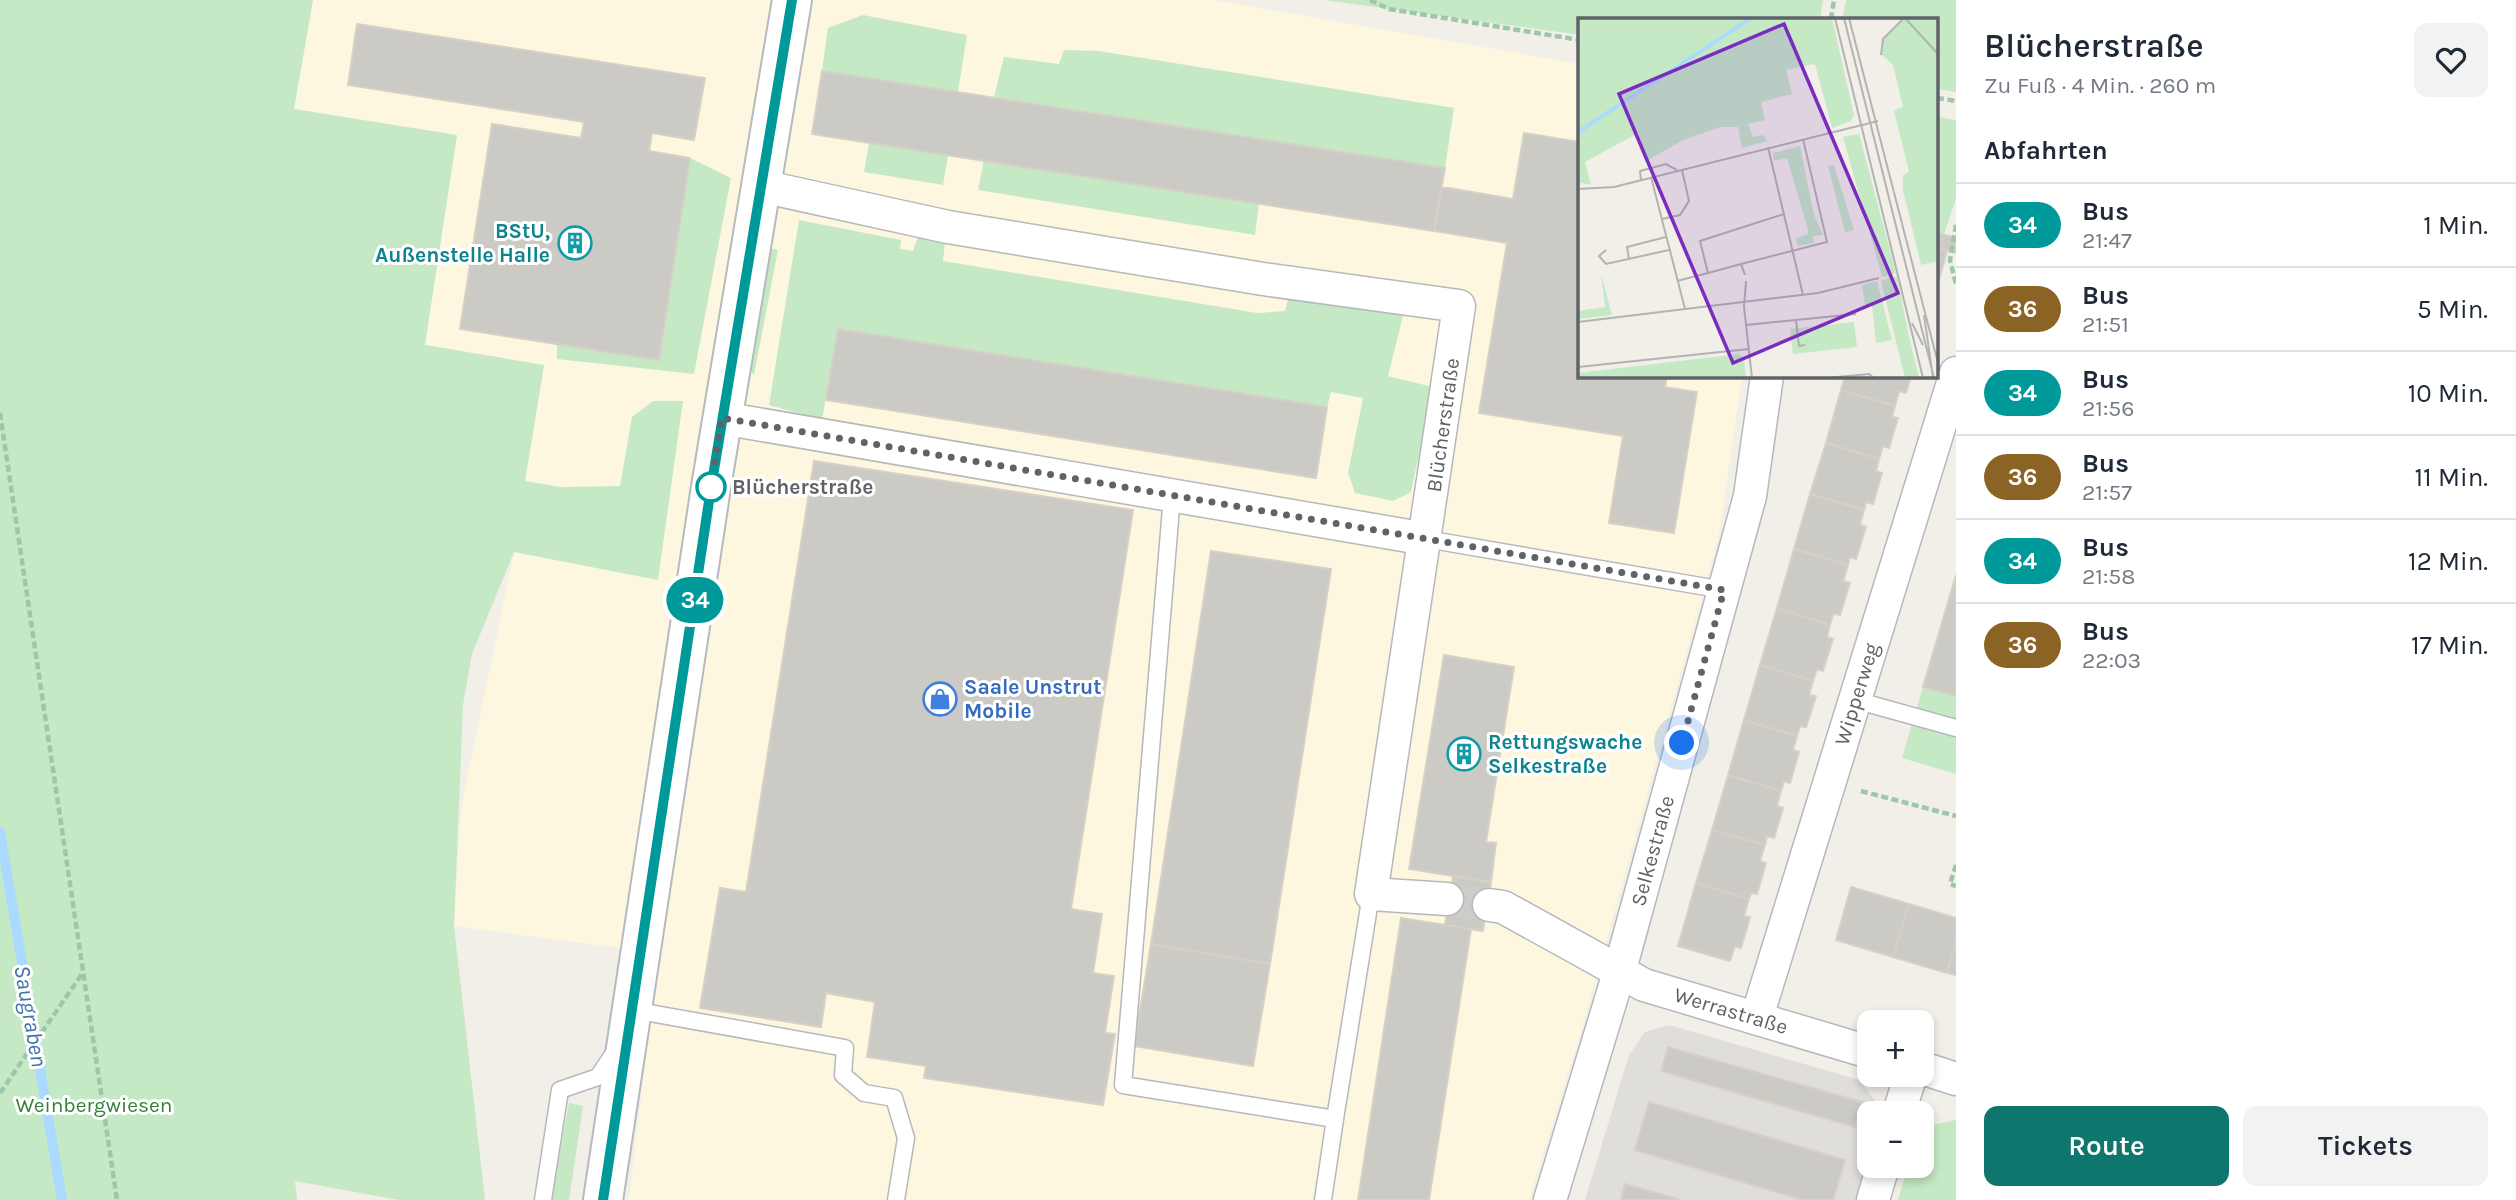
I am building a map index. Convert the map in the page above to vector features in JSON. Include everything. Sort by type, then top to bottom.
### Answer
[{"type":"street","points":[[603,1200],[722,418],[792,0]]},
{"type":"street","name":"Blücherstraße","points":[[761,186],[948,227],[1249,277],[1460,306],[1426,539]]},
{"type":"street","name":"Wipperweg","points":[[1757,1017],[1956,373]]},
{"type":"street","name":"Selkestraße","points":[[1550,1200],[1608,966],[1724,590],[1750,496],[1767,378]]},
{"type":"street","points":[[722,418],[1426,539],[1371,894],[1447,899]]},
{"type":"street","points":[[1489,905],[1503,907],[1608,966]]},
{"type":"street","name":"Werrastraße","points":[[1608,966],[1644,985],[1857,1048]]},
{"type":"street","points":[[1934,1072],[1956,1079]]},
{"type":"street","points":[[1873,1200],[1879,1178]]},
{"type":"lane","points":[[1172,496],[1123,1085],[1335,1119]]},
{"type":"lane","points":[[1426,539],[1724,590]]},
{"type":"lane","points":[[1855,700],[1956,728]]},
{"type":"lane","points":[[1323,1200],[1371,894]]},
{"type":"lane","points":[[543,1200],[560,1090],[598,1077],[631,1021],[845,1048],[843,1074],[864,1093],[894,1098],[906,1138],[896,1200]]},
{"type":"path","points":[[1370,0],[1389,9],[1578,40]]},
{"type":"path","points":[[1831,18],[1834,0]]},
{"type":"path","points":[[1938,98],[1956,101]]},
{"type":"path","points":[[1956,225],[1950,260],[1956,284]]},
{"type":"path","points":[[0,412],[117,1200]]},
{"type":"path","points":[[1829,782],[1956,816]]},
{"type":"path","points":[[1956,865],[1950,884],[1956,886]]},
{"type":"path","points":[[0,1093],[82,974]]},
{"type":"shaded area","points":[[313,0],[1214,0],[1578,64],[1578,378],[1742,378],[1719,535],[1583,1025],[1529,1200],[629,1200],[658,953],[454,926],[461,808],[514,552],[544,365],[425,345],[457,136],[294,109]]},
{"type":"shaded area","points":[[1669,1025],[1857,1079],[1857,1087],[1865,1087],[1875,1101],[1857,1101],[1857,1178],[1863,1178],[1856,1200],[1585,1200],[1629,1055],[1645,1032]]},
{"type":"green space","name":"Weinbergwiesen","points":[[0,0],[313,0],[294,109],[457,135],[425,345],[544,365],[525,481],[561,487],[620,486],[632,417],[653,401],[683,401],[658,580],[514,552],[472,654],[463,705],[454,926],[485,1200],[399,1200],[295,1181],[297,1200],[0,1200]]},
{"type":"green space","points":[[1324,0],[1823,0],[1820,18],[1578,18],[1578,35]]},
{"type":"green space","points":[[1846,0],[1956,0],[1956,92],[1938,89],[1938,18],[1842,18]]},
{"type":"green space","points":[[863,15],[967,35],[958,92],[822,71],[828,28]]},
{"type":"green space","points":[[1064,50],[1099,51],[1454,108],[1445,168],[994,97],[1004,57],[1059,64]]},
{"type":"green space","points":[[1938,117],[1956,120],[1956,198],[1944,234],[1938,232]]},
{"type":"green space","points":[[869,143],[948,155],[943,185],[864,172]]},
{"type":"green space","points":[[690,158],[731,178],[694,374],[557,359],[557,344],[659,360]]},
{"type":"green space","points":[[984,160],[1259,203],[1255,235],[978,190]]},
{"type":"green space","points":[[799,220],[901,240],[900,249],[913,251],[918,237],[945,242],[943,261],[1257,313],[1285,311],[1289,295],[1404,312],[1388,376],[1433,387],[1411,492],[1393,501],[1355,493],[1348,473],[1363,398],[1331,392],[1327,407],[838,329],[822,420],[769,405]]},
{"type":"green space","points":[[765,247],[778,250],[754,375],[746,367]]},
{"type":"green space","points":[[1956,575],[1956,774],[1902,758]]},
{"type":"green space","points":[[569,1103],[583,1106],[569,1200],[551,1200]]},
{"type":"green space","points":[[1956,1120],[1956,1200],[1898,1200],[1904,1178],[1934,1178],[1936,1124]]},
{"type":"building","name":"BStU, Außenstelle Halle","points":[[357,24],[705,78],[694,140],[652,133],[649,151],[690,158],[659,360],[460,329],[492,124],[581,138],[584,122],[348,85]]},
{"type":"building","points":[[822,71],[1445,168],[1434,231],[812,134]]},
{"type":"building","points":[[1524,133],[1578,142],[1578,378],[1667,378],[1665,387],[1697,392],[1674,533],[1609,523],[1623,436],[1479,413],[1507,243],[1434,231],[1442,187],[1513,199]]},
{"type":"building","points":[[1938,233],[1944,235],[1941,249],[1947,251],[1939,280]]},
{"type":"building","points":[[1944,235],[1956,237],[1956,253],[1941,249]]},
{"type":"building","points":[[838,329],[1327,407],[1316,478],[826,400]]},
{"type":"building","points":[[1844,378],[1910,378],[1906,393],[1899,391],[1895,406],[1841,390]]},
{"type":"building","points":[[1841,390],[1895,406],[1892,417],[1898,418],[1889,448],[1883,446],[1879,459],[1826,443]]},
{"type":"building","points":[[1826,443],[1879,459],[1876,471],[1882,473],[1873,504],[1866,502],[1864,510],[1810,494]]},
{"type":"building","name":"Saale Unstrut Mobile","points":[[814,461],[1133,510],[1071,909],[1102,914],[1093,973],[1114,976],[1105,1033],[1115,1034],[1103,1105],[924,1078],[926,1066],[867,1057],[875,1002],[826,993],[821,1027],[700,1008],[720,888],[746,892]]},
{"type":"building","points":[[1810,494],[1864,510],[1860,525],[1866,527],[1856,559],[1850,557],[1848,565],[1794,549]]},
{"type":"building","points":[[1794,549],[1848,565],[1843,581],[1850,583],[1840,615],[1833,614],[1830,625],[1777,608]]},
{"type":"building","points":[[1211,551],[1331,569],[1270,964],[1151,944]]},
{"type":"building","points":[[1956,575],[1956,696],[1923,687]]},
{"type":"building","points":[[1777,608],[1830,625],[1827,637],[1833,639],[1823,671],[1817,669],[1813,681],[1760,665]]},
{"type":"building","name":"Rettungswache Selkestraße","points":[[1444,655],[1514,667],[1486,842],[1496,843],[1491,882],[1409,869]]},
{"type":"building","points":[[1760,665],[1813,681],[1809,695],[1816,696],[1806,727],[1800,726],[1797,736],[1744,720]]},
{"type":"building","points":[[1744,720],[1797,736],[1793,750],[1799,752],[1790,783],[1784,781],[1781,791],[1728,775]]},
{"type":"building","points":[[1728,775],[1781,791],[1777,806],[1783,808],[1774,838],[1767,836],[1765,845],[1712,830]]},
{"type":"building","points":[[1712,830],[1765,845],[1760,861],[1766,863],[1757,894],[1751,893],[1749,899],[1696,883]]},
{"type":"building","points":[[1453,876],[1491,882],[1483,931],[1445,925]]},
{"type":"building","points":[[1696,883],[1749,899],[1744,916],[1750,917],[1741,948],[1735,946],[1730,961],[1678,946]]},
{"type":"building","points":[[1851,887],[1909,904],[1893,957],[1836,940]]},
{"type":"building","points":[[1909,904],[1956,918],[1956,940],[1947,973],[1893,957]]},
{"type":"building","points":[[1401,918],[1471,929],[1429,1200],[1358,1200]]},
{"type":"building","points":[[1956,940],[1956,975],[1947,973]]},
{"type":"building","points":[[1151,944],[1270,964],[1253,1066],[1134,1046]]},
{"type":"building","points":[[1668,1047],[1858,1101],[1857,1120],[1855,1127],[1661,1071]]},
{"type":"building","points":[[1649,1102],[1845,1160],[1833,1200],[1803,1200],[1635,1150]]},
{"type":"building","points":[[1625,1184],[1681,1200],[1621,1200]]},
{"type":"waterway","name":"Saugraben","points":[[0,832],[62,1200]]},
{"type":"tunnel","points":[[1447,899],[1489,905]]},
{"type":"bus line","name":"34","points":[[603,1200],[711,488],[792,0]]},
{"type":"place","name":"BStU, Außenstelle Halle","points":[[575,243]]},
{"type":"place","name":"Blücherstraße","points":[[711,487]]},
{"type":"place","name":"Saale Unstrut Mobile","points":[[940,699]]},
{"type":"place","name":"Rettungswache Selkestraße","points":[[1464,754]]},
{"type":"route","points":[[711,487],[722,418],[1724,590],[1682,743]]}]
